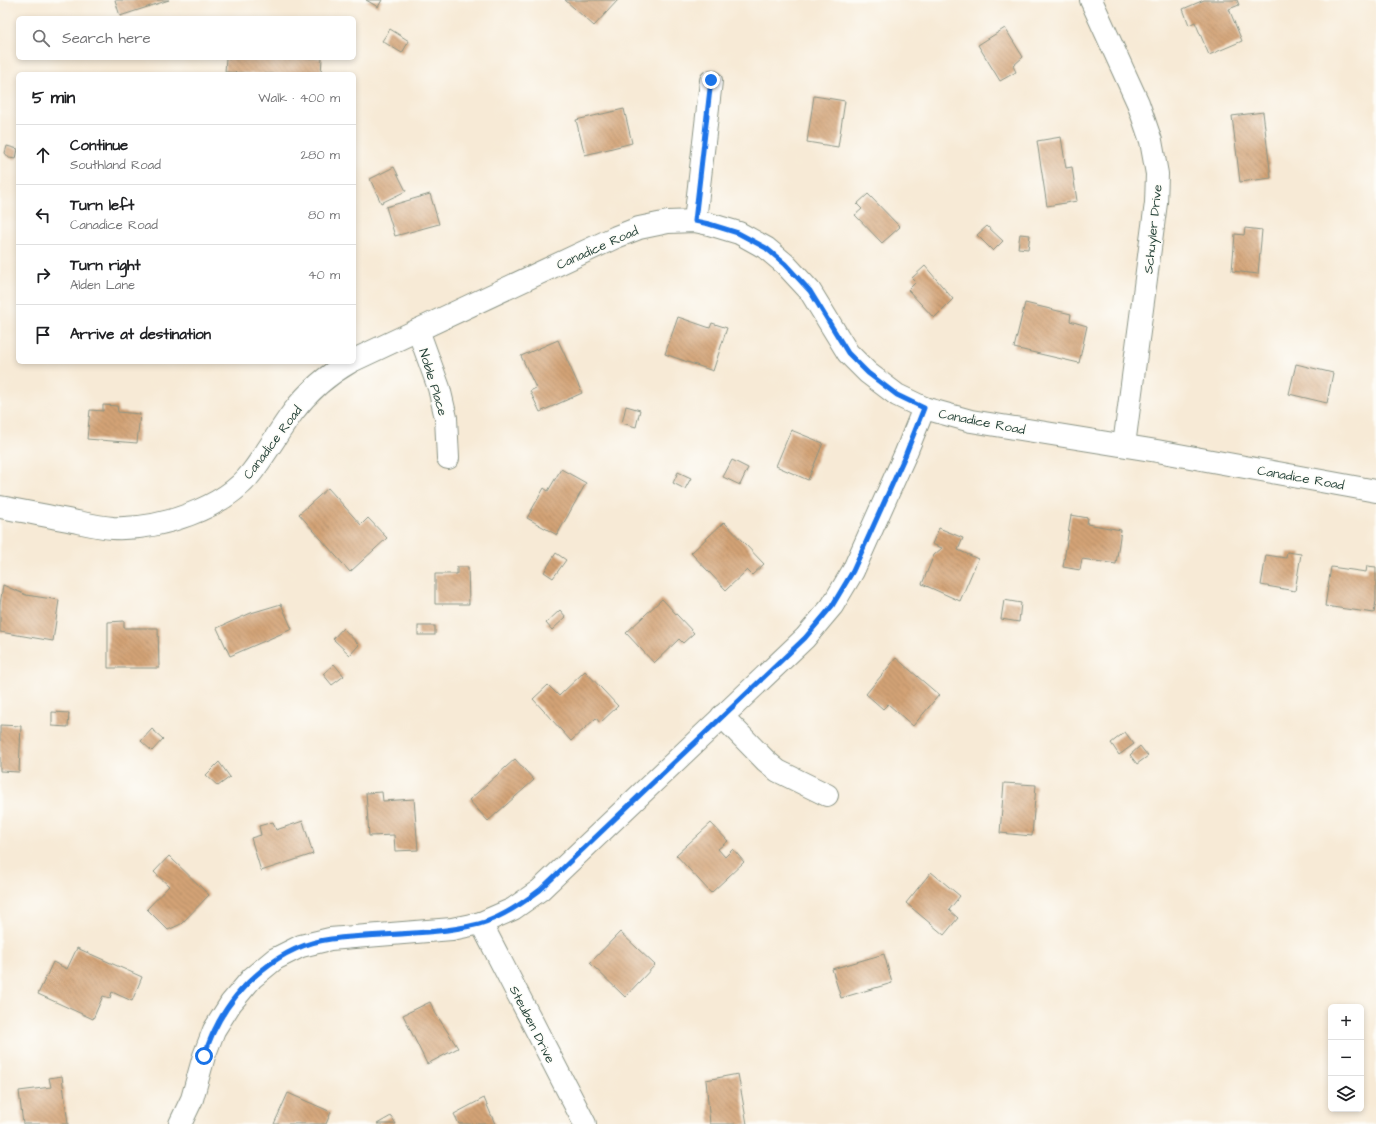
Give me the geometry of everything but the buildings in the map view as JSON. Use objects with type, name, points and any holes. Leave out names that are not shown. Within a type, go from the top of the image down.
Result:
[{"type":"street","name":"Schuyler Drive","points":[[1091,0],[1138,103],[1152,141],[1157,174],[1156,203],[1124,446]]},
{"type":"street","points":[[695,221],[711,80]]},
{"type":"street","name":"Canadice Road","points":[[356,359],[616,237],[639,228],[668,222],[695,221],[738,233],[766,248],[785,264],[810,291],[848,353],[868,373],[897,395],[924,408],[971,421],[1124,446],[1376,491]]},
{"type":"street","name":"Noble Place","points":[[418,330],[439,388],[446,418],[448,458]]},
{"type":"street","name":"Canadice Road","points":[[0,507],[91,525],[114,528],[144,527],[185,516],[216,503],[251,473],[299,406],[318,385],[347,364]]},
{"type":"street","points":[[180,1124],[192,1099],[204,1056],[214,1030],[231,1003],[252,978],[275,959],[301,946],[330,939],[452,929],[481,924],[513,909],[540,890],[805,638],[832,606],[853,571],[905,456],[924,408]]},
{"type":"street","points":[[722,716],[766,761],[778,771],[827,795]]},
{"type":"street","name":"Steuben Drive","points":[[481,924],[585,1124]]},
{"type":"route","points":[[204,1056],[214,1030],[231,1003],[252,978],[275,959],[301,946],[330,939],[452,929],[481,924],[513,909],[540,890],[805,638],[832,606],[853,571],[905,456],[924,408],[897,395],[868,373],[848,353],[810,291],[785,264],[766,248],[738,233],[695,221],[711,80]]}]
